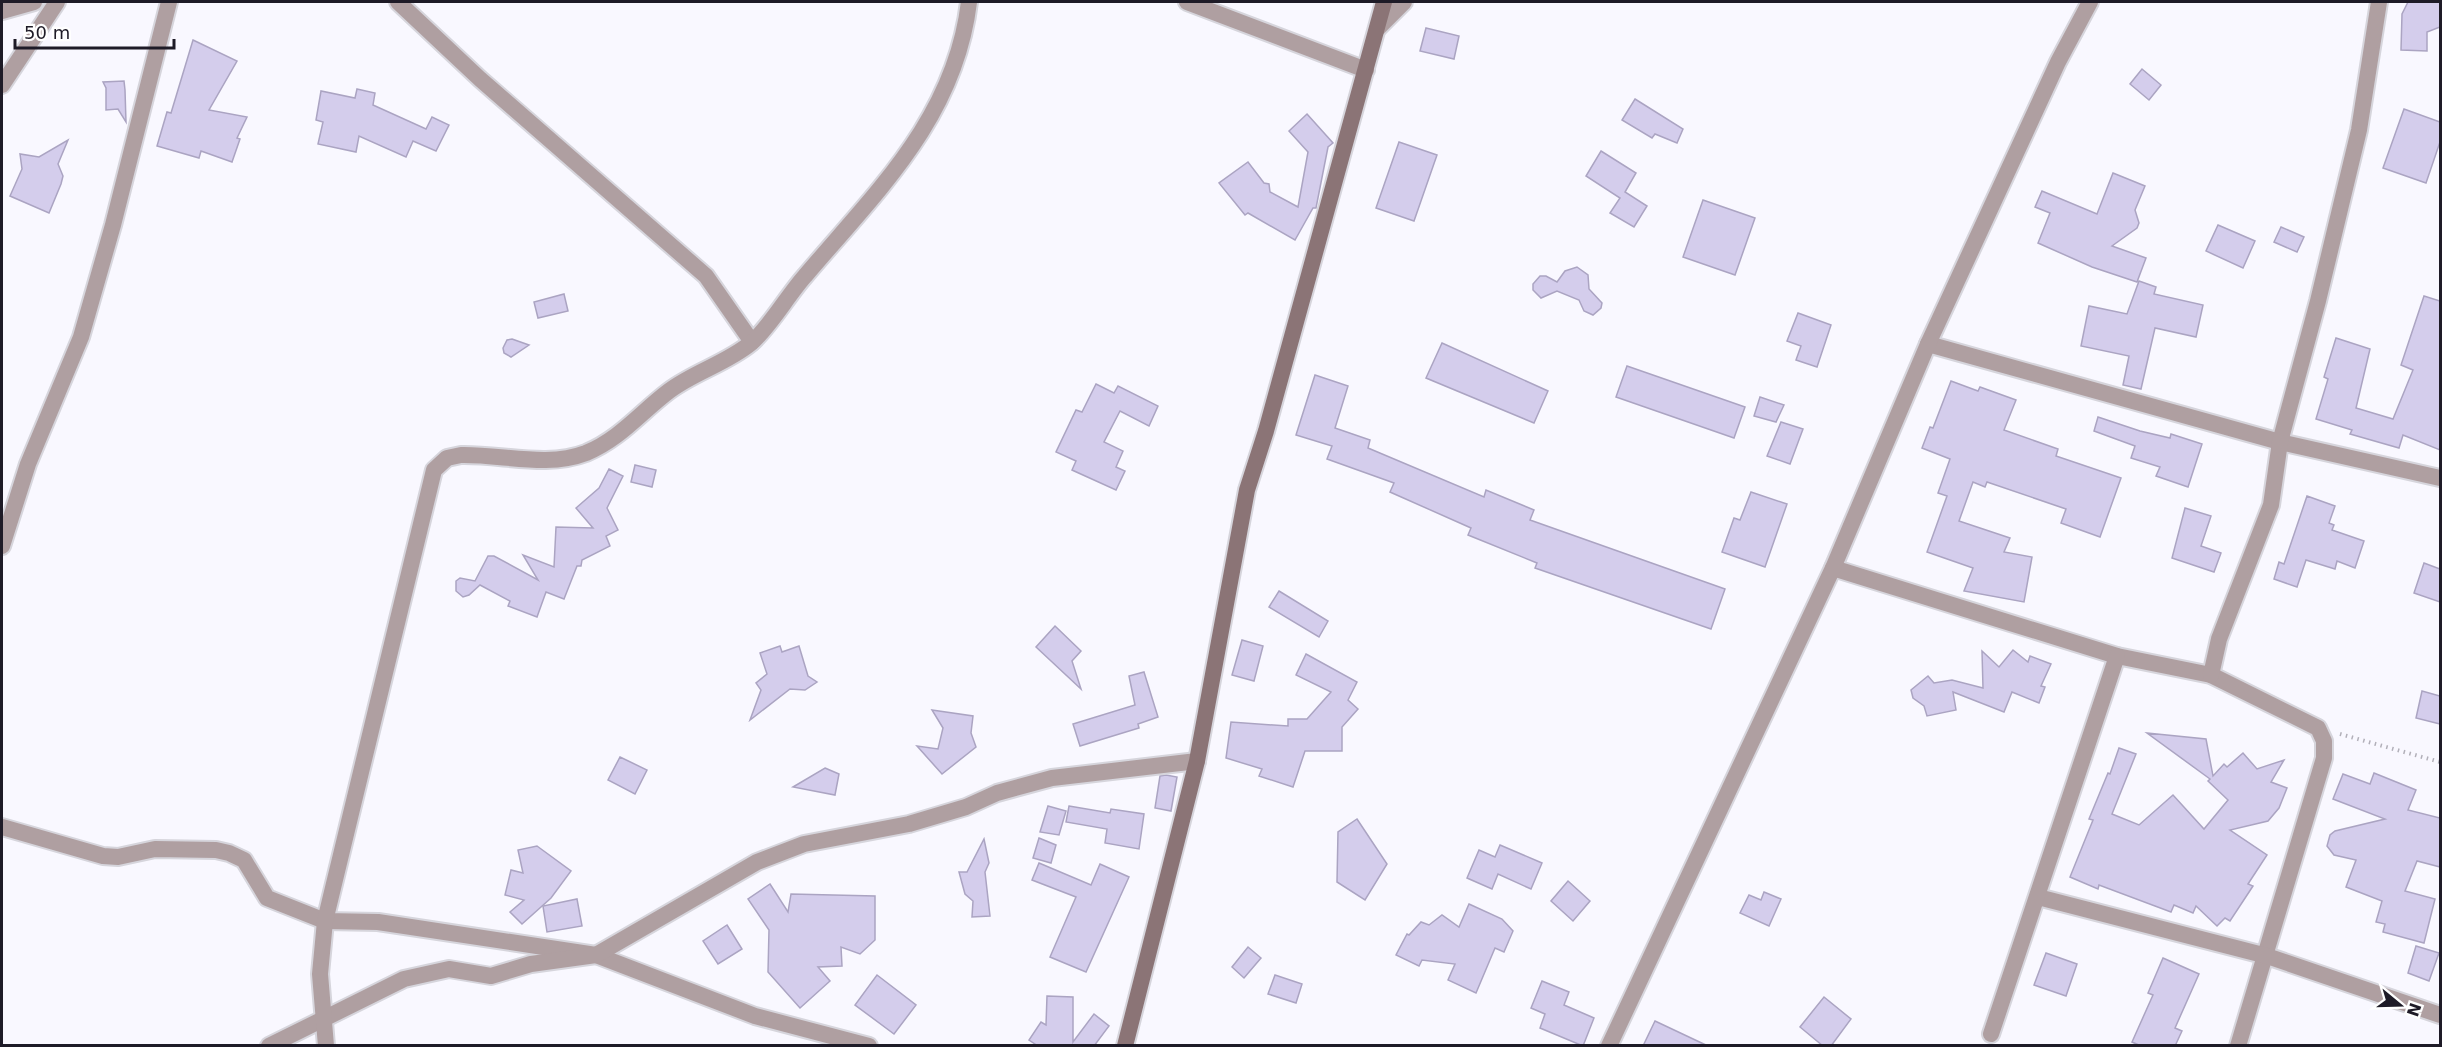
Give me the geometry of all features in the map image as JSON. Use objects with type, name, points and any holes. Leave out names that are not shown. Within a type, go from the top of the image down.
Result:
[{"type":"main road","points":[[1125,1046],[1197,761],[1247,490],[1266,431],[1384,2]]},
{"type":"street","points":[[2,11],[34,2]]},
{"type":"street","points":[[2,85],[57,2]]},
{"type":"street","points":[[2,546],[28,464],[81,337],[113,225],[169,2]]},
{"type":"street","points":[[398,2],[480,79],[706,276],[752,342]]},
{"type":"street","points":[[327,1046],[320,974],[325,921],[434,470],[447,458],[461,455],[559,459],[586,453],[615,438],[672,388],[752,342],[791,292],[903,161],[932,117],[957,61],[969,2]]},
{"type":"street","points":[[1187,2],[1366,70]]},
{"type":"street","points":[[1377,29],[1404,2]]},
{"type":"street","points":[[1609,1046],[1833,568],[1928,344],[2058,62],[2090,2]]},
{"type":"street","points":[[2211,675],[2219,639],[2271,505],[2280,442],[2318,301],[2358,130],[2379,2]]},
{"type":"street","points":[[1928,344],[2280,442],[2440,478]]},
{"type":"street","points":[[1833,568],[2117,656],[2211,675],[2318,728],[2324,741],[2324,758],[2267,956],[2238,1046]]},
{"type":"street","points":[[1991,1034],[2117,656]]},
{"type":"street","points":[[269,1046],[404,980],[425,974],[449,969],[491,976],[531,964],[596,955],[757,862],[804,844],[909,824],[966,807],[997,793],[1052,778],[1197,761]]},
{"type":"street","points":[[2,827],[103,856],[118,857],[155,849],[216,850],[229,853],[244,860],[267,898],[325,921],[378,922],[596,955],[755,1016],[869,1046]]},
{"type":"street","points":[[2038,897],[2267,956],[2440,1015]]},
{"type":"path","points":[[2318,728],[2440,762]]},
{"type":"building","points":[[2408,2],[2440,2],[2440,27],[2427,32],[2427,51],[2401,50],[2402,14]]},
{"type":"building","points":[[1426,28],[1459,36],[1454,59],[1420,51]]},
{"type":"building","points":[[193,40],[237,61],[209,110],[247,117],[237,138],[240,139],[232,162],[201,151],[199,158],[157,146],[167,112],[171,113]]},
{"type":"building","points":[[2142,69],[2161,85],[2149,100],[2130,84]]},
{"type":"building","points":[[124,81],[126,122],[118,109],[106,110],[106,88],[103,82]]},
{"type":"building","points":[[357,89],[375,93],[373,105],[426,129],[432,117],[449,125],[436,151],[413,141],[406,157],[359,136],[356,152],[318,144],[323,122],[316,120],[321,91],[355,98]]},
{"type":"building","points":[[1635,99],[1683,129],[1677,143],[1655,134],[1652,138],[1622,120]]},
{"type":"building","points":[[2404,109],[2440,122],[2440,142],[2426,183],[2383,168]]},
{"type":"building","points":[[1307,114],[1333,143],[1328,147],[1316,208],[1313,208],[1295,240],[1248,213],[1245,215],[1219,183],[1248,162],[1264,183],[1269,184],[1270,192],[1298,207],[1308,152],[1289,131]]},
{"type":"building","points":[[68,140],[58,164],[63,176],[61,184],[49,213],[10,196],[22,169],[20,154],[39,157]]},
{"type":"building","points":[[1399,142],[1437,155],[1414,221],[1376,208]]},
{"type":"building","points":[[1601,151],[1636,173],[1625,192],[1647,206],[1634,227],[1610,213],[1620,198],[1586,176]]},
{"type":"building","points":[[2113,173],[2145,186],[2135,210],[2139,223],[2137,228],[2112,246],[2146,258],[2137,282],[2092,267],[2038,243],[2050,213],[2035,207],[2042,191],[2097,214]]},
{"type":"building","points":[[1703,200],[1755,218],[1735,275],[1683,257]]},
{"type":"building","points":[[2218,225],[2255,241],[2243,268],[2206,251]]},
{"type":"building","points":[[2281,227],[2304,237],[2297,252],[2274,242]]},
{"type":"building","points":[[1577,267],[1588,275],[1589,289],[1602,303],[1601,308],[1593,315],[1584,311],[1579,300],[1557,291],[1541,298],[1533,290],[1533,284],[1540,276],[1546,276],[1557,282],[1565,271]]},
{"type":"building","points":[[2139,281],[2156,287],[2154,294],[2203,305],[2196,337],[2155,328],[2141,389],[2123,385],[2129,356],[2081,346],[2089,306],[2127,314]]},
{"type":"building","points":[[564,294],[568,311],[538,318],[534,302]]},
{"type":"building","points":[[2424,296],[2440,301],[2440,450],[2403,435],[2399,448],[2350,434],[2352,430],[2316,419],[2328,379],[2324,377],[2336,338],[2370,349],[2356,408],[2393,419],[2413,370],[2401,365]]},
{"type":"building","points":[[1798,313],[1831,325],[1817,367],[1796,360],[1801,346],[1787,341]]},
{"type":"building","points":[[512,339],[529,345],[511,357],[504,353],[503,348],[507,340]]},
{"type":"building","points":[[1442,343],[1548,391],[1534,423],[1426,378]]},
{"type":"building","points":[[1627,366],[1745,407],[1734,438],[1616,397]]},
{"type":"building","points":[[1315,375],[1348,386],[1335,428],[1370,440],[1368,448],[1484,497],[1486,490],[1534,510],[1530,520],[1725,589],[1711,629],[1535,568],[1537,563],[1468,535],[1471,528],[1390,492],[1394,483],[1327,459],[1332,446],[1296,435]]},
{"type":"building","points":[[1951,381],[1978,391],[1980,387],[2016,400],[2004,430],[2058,449],[2056,456],[2121,478],[2100,537],[2061,523],[2066,509],[1987,482],[1985,487],[1973,482],[1959,521],[2010,538],[2004,552],[2032,557],[2024,602],[1964,591],[1973,568],[1927,552],[1947,496],[1938,493],[1950,459],[1922,448],[1930,427],[1933,428]]},
{"type":"building","points":[[1096,384],[1114,393],[1118,386],[1158,406],[1149,426],[1120,411],[1104,442],[1123,451],[1116,467],[1125,471],[1116,490],[1072,470],[1076,461],[1056,452],[1076,410],[1082,412]]},
{"type":"building","points":[[1760,397],[1784,405],[1776,422],[1754,416]]},
{"type":"building","points":[[2098,417],[2140,431],[2170,438],[2171,434],[2202,444],[2188,487],[2156,476],[2160,467],[2131,458],[2135,446],[2094,431]]},
{"type":"building","points":[[1781,422],[1803,429],[1790,464],[1767,456]]},
{"type":"building","points":[[635,465],[656,470],[652,487],[631,482]]},
{"type":"building","points":[[609,469],[623,476],[607,508],[618,530],[606,536],[610,546],[582,560],[581,566],[577,566],[564,599],[546,592],[537,617],[508,606],[510,601],[480,585],[469,595],[463,597],[456,591],[456,581],[460,578],[475,581],[488,556],[494,556],[538,580],[523,555],[554,567],[556,527],[593,528],[576,508],[599,488]]},
{"type":"building","points":[[1751,492],[1787,504],[1765,567],[1722,552],[1734,518],[1740,520]]},
{"type":"building","points":[[2307,496],[2335,506],[2329,523],[2334,525],[2332,530],[2364,541],[2355,568],[2337,561],[2335,569],[2306,560],[2297,587],[2274,579],[2279,562],[2284,564]]},
{"type":"building","points":[[2185,508],[2211,516],[2201,546],[2221,553],[2214,572],[2172,558]]},
{"type":"building","points":[[2424,563],[2440,569],[2440,602],[2414,593]]},
{"type":"building","points":[[1279,591],[1328,621],[1319,637],[1269,607]]},
{"type":"building","points":[[1055,626],[1081,651],[1072,661],[1081,689],[1036,647]]},
{"type":"building","points":[[1242,640],[1263,646],[1254,681],[1232,675]]},
{"type":"building","points":[[780,646],[782,652],[799,646],[808,676],[817,682],[805,690],[790,689],[750,720],[761,690],[756,683],[767,674],[760,653]]},
{"type":"building","points":[[2013,650],[2028,662],[2030,656],[2051,664],[2041,686],[2045,687],[2039,703],[2012,692],[2004,712],[1953,692],[1956,710],[1927,716],[1924,706],[1913,698],[1911,690],[1928,676],[1934,683],[1952,680],[1983,688],[1982,651],[1999,667]]},
{"type":"building","points":[[1306,654],[1357,682],[1348,700],[1358,709],[1342,727],[1342,751],[1305,751],[1293,787],[1259,776],[1262,769],[1226,758],[1231,722],[1288,726],[1288,719],[1307,719],[1331,692],[1296,675]]},
{"type":"building","points":[[1144,672],[1158,717],[1138,724],[1139,728],[1080,746],[1073,724],[1135,705],[1129,676]]},
{"type":"building","points":[[2422,691],[2440,696],[2440,724],[2416,718]]},
{"type":"building","points":[[932,710],[973,716],[971,733],[976,747],[942,774],[917,746],[938,749],[943,728]]},
{"type":"building","points":[[2147,733],[2206,739],[2213,776],[2224,764],[2227,767],[2243,753],[2257,769],[2284,760],[2271,782],[2287,788],[2279,808],[2268,821],[2230,830],[2267,855],[2248,884],[2253,886],[2230,921],[2225,918],[2217,926],[2196,906],[2193,913],[2174,905],[2171,912],[2099,885],[2098,889],[2070,877],[2093,820],[2089,819],[2108,773],[2110,774],[2119,748],[2136,754],[2112,814],[2139,825],[2173,795],[2204,829],[2228,800],[2208,781],[2210,779]]},
{"type":"building","points":[[620,757],[647,770],[635,794],[608,780]]},
{"type":"building","points":[[825,768],[839,774],[835,795],[793,787]]},
{"type":"building","points":[[2374,773],[2416,790],[2408,810],[2440,818],[2440,867],[2417,861],[2405,891],[2435,899],[2424,943],[2383,932],[2385,924],[2376,922],[2382,901],[2346,887],[2356,860],[2334,855],[2327,846],[2330,835],[2335,831],[2385,819],[2333,799],[2343,774],[2370,784]]},
{"type":"building","points":[[1160,776],[1177,777],[1171,811],[1155,808]]},
{"type":"building","points":[[1048,806],[1066,811],[1059,835],[1040,832]]},
{"type":"building","points":[[1069,806],[1110,813],[1111,809],[1144,814],[1139,849],[1105,843],[1107,829],[1066,822]]},
{"type":"building","points":[[1357,819],[1387,864],[1365,900],[1337,882],[1338,832]]},
{"type":"building","points":[[1039,838],[1056,845],[1051,863],[1033,858]]},
{"type":"building","points":[[984,839],[989,863],[985,872],[990,916],[972,917],[973,901],[965,894],[959,872],[967,872]]},
{"type":"building","points":[[1500,845],[1542,863],[1531,889],[1498,874],[1492,889],[1467,878],[1479,850],[1495,857]]},
{"type":"building","points":[[537,846],[571,871],[551,898],[522,924],[510,912],[524,900],[505,895],[511,870],[523,873],[518,850]]},
{"type":"building","points":[[1039,863],[1091,885],[1100,864],[1129,877],[1086,972],[1050,957],[1076,897],[1032,880]]},
{"type":"building","points":[[1568,881],[1590,901],[1573,921],[1551,901]]},
{"type":"building","points":[[770,884],[788,912],[791,894],[875,896],[875,940],[860,954],[841,947],[842,966],[818,967],[830,981],[800,1008],[768,972],[769,930],[748,899]]},
{"type":"building","points":[[1764,892],[1781,899],[1769,926],[1740,913],[1749,895],[1761,900]]},
{"type":"building","points":[[577,899],[582,926],[547,932],[543,906]]},
{"type":"building","points":[[1469,904],[1502,919],[1513,931],[1504,952],[1495,948],[1476,993],[1448,980],[1455,964],[1422,960],[1419,966],[1396,955],[1407,934],[1409,935],[1421,922],[1429,925],[1442,915],[1459,927]]},
{"type":"building","points":[[727,925],[742,949],[718,964],[703,941]]},
{"type":"building","points":[[2416,946],[2439,953],[2429,981],[2408,973]]},
{"type":"building","points":[[1248,947],[1261,958],[1244,978],[1232,967]]},
{"type":"building","points":[[2046,953],[2077,964],[2066,996],[2034,985]]},
{"type":"building","points":[[2163,958],[2199,974],[2175,1028],[2182,1031],[2175,1046],[2141,1046],[2132,1042],[2153,995],[2148,993]]},
{"type":"building","points":[[877,975],[916,1005],[894,1034],[855,1005]]},
{"type":"building","points":[[1275,975],[1302,984],[1296,1003],[1268,994]]},
{"type":"building","points":[[1542,981],[1569,992],[1564,1005],[1594,1018],[1583,1046],[1540,1028],[1545,1014],[1531,1008]]},
{"type":"building","points":[[1047,996],[1073,997],[1073,1042],[1094,1014],[1109,1026],[1094,1046],[1038,1046],[1029,1040],[1041,1022],[1046,1025]]},
{"type":"building","points":[[1824,997],[1851,1019],[1831,1046],[1823,1046],[1800,1027]]},
{"type":"building","points":[[1655,1021],[1708,1046],[1643,1046]]}]
